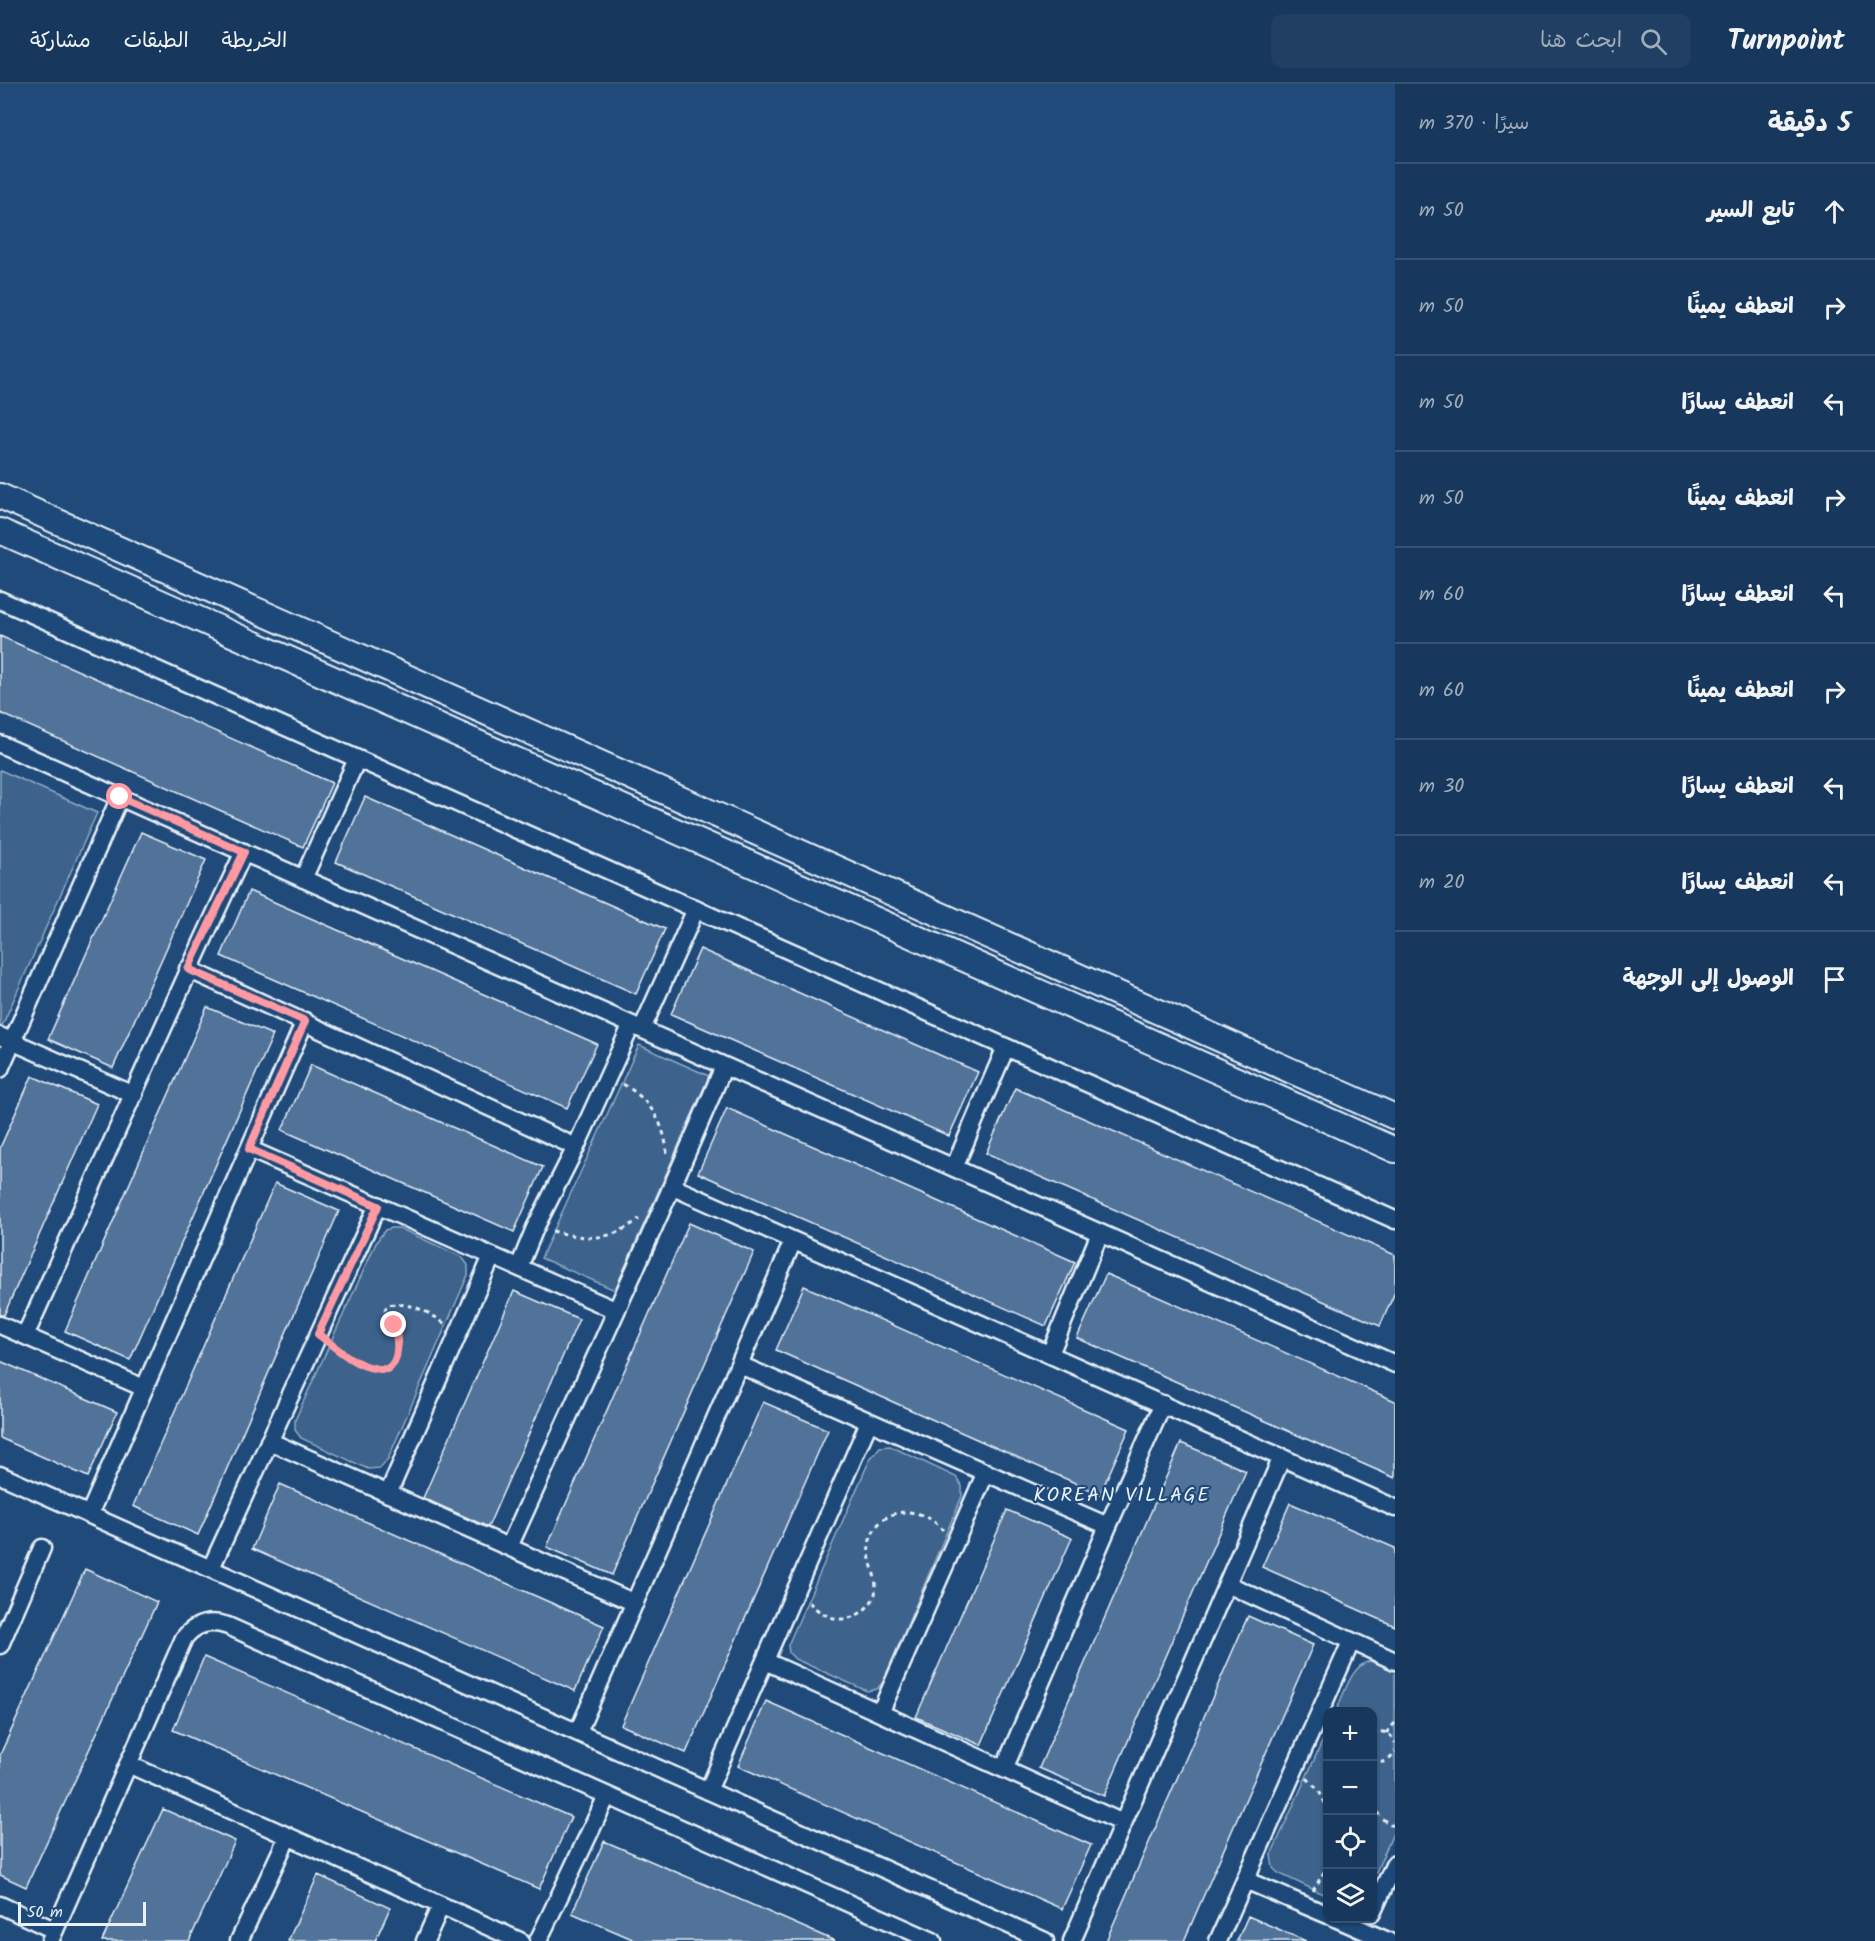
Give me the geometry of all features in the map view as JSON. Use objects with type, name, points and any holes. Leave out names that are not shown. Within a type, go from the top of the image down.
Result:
[{"type":"street","points":[[0,496],[1395,1117]]},
{"type":"street","points":[[0,531],[1395,1150]]},
{"type":"street","points":[[0,600],[1395,1220]]},
{"type":"street","points":[[0,744],[1100,1233],[1393,1358]]},
{"type":"street","points":[[303,879],[357,759]]},
{"type":"street","points":[[0,1069],[6,1039],[120,797]]},
{"type":"street","points":[[26,1336],[188,969],[244,852]]},
{"type":"street","points":[[519,1268],[535,1228],[609,1077],[637,1027],[696,909]]},
{"type":"street","points":[[188,969],[576,1147]]},
{"type":"street","points":[[89,1515],[305,1021]]},
{"type":"street","points":[[1174,1051],[1187,1024]]},
{"type":"street","points":[[6,1039],[134,1095]]},
{"type":"street","points":[[954,1168],[1006,1047]]},
{"type":"street","points":[[509,1547],[615,1310],[670,1194],[724,1066]]},
{"type":"street","points":[[249,1149],[615,1310]]},
{"type":"street","points":[[670,1194],[793,1241],[1395,1508]]},
{"type":"street","points":[[211,1568],[378,1206]]},
{"type":"street","points":[[1050,1354],[1100,1233]]},
{"type":"street","points":[[578,1732],[793,1241]]},
{"type":"street","points":[[388,1494],[492,1256]]},
{"type":"street","points":[[0,1325],[144,1388]]},
{"type":"street","points":[[740,1365],[1108,1526]]},
{"type":"street","points":[[1004,1769],[1163,1404]]},
{"type":"street","points":[[708,1791],[869,1422]]},
{"type":"street","points":[[269,1441],[635,1603]]},
{"type":"street","points":[[1072,1941],[1282,1457]]},
{"type":"street","points":[[880,1713],[986,1472]]},
{"type":"street","points":[[0,1475],[1045,1941]]},
{"type":"street","points":[[0,1645],[42,1548]]},
{"type":"street","points":[[1227,1584],[1395,1661]]},
{"type":"street","points":[[0,1905],[52,1936],[184,1638],[195,1627],[212,1622],[238,1631],[933,1941]]},
{"type":"street","points":[[1218,1941],[1351,1642]]},
{"type":"street","points":[[765,1661],[1123,1823]]},
{"type":"street","points":[[128,1764],[520,1941]]},
{"type":"street","points":[[538,1941],[607,1797]]},
{"type":"street","points":[[240,1941],[288,1836]]},
{"type":"street","points":[[1377,1902],[1395,1863]]},
{"type":"street","points":[[1245,1880],[1323,1913]]},
{"type":"street","points":[[425,1941],[441,1905]]},
{"type":"street","points":[[1367,1925],[1388,1941]]},
{"type":"path","points":[[609,1077],[639,1094],[652,1108],[664,1132],[668,1156]]},
{"type":"path","points":[[535,1228],[587,1238],[606,1237],[628,1226],[670,1194]]},
{"type":"path","points":[[318,1334],[361,1365],[380,1369],[391,1367],[396,1356],[397,1335],[385,1310],[388,1304],[412,1306],[426,1311],[458,1335]]},
{"type":"path","points":[[800,1582],[803,1594],[819,1612],[843,1619],[860,1614],[872,1601],[876,1590],[877,1582],[868,1550],[870,1538],[875,1528],[894,1514],[915,1512],[935,1521],[948,1539],[951,1550]]},
{"type":"path","points":[[1386,1732],[1395,1723]]},
{"type":"path","points":[[1377,1732],[1386,1732],[1395,1743]]},
{"type":"path","points":[[1377,1761],[1386,1761],[1395,1751]]},
{"type":"path","points":[[1294,1770],[1310,1781],[1323,1799]]},
{"type":"path","points":[[1377,1812],[1381,1818],[1395,1827]]},
{"type":"path","points":[[1305,1905],[1326,1869]]},
{"type":"shaded area","points":[[0,770],[97,813],[2,1026],[0,1025]]},
{"type":"shaded area","points":[[639,1045],[709,1076],[615,1290],[541,1258]]},
{"type":"shaded area","points":[[399,1228],[462,1257],[468,1265],[468,1275],[388,1459],[380,1468],[368,1469],[301,1438],[295,1430],[295,1420],[377,1241],[385,1230]]},
{"type":"shaded area","points":[[890,1446],[956,1477],[962,1486],[962,1496],[883,1682],[877,1689],[867,1691],[795,1659],[789,1653],[788,1645],[870,1459],[880,1447]]},
{"type":"shaded area","points":[[1370,1661],[1395,1671],[1395,1829],[1377,1870],[1377,1707],[1338,1707],[1353,1674],[1363,1664]]},
{"type":"shaded area","points":[[1323,1740],[1323,1894],[1278,1873],[1273,1868],[1271,1855]]},
{"type":"building","points":[[0,636],[332,783],[303,847],[0,713]]},
{"type":"building","points":[[365,797],[665,929],[636,994],[336,862]]},
{"type":"building","points":[[141,832],[206,860],[113,1068],[48,1039]]},
{"type":"building","points":[[249,891],[597,1044],[567,1108],[221,956]]},
{"type":"building","points":[[700,949],[978,1072],[949,1136],[671,1014]]},
{"type":"building","points":[[207,1007],[273,1035],[130,1360],[65,1331]]},
{"type":"building","points":[[311,1065],[543,1167],[514,1232],[282,1130]]},
{"type":"building","points":[[32,1076],[97,1104],[4,1315],[0,1315],[0,1148]]},
{"type":"building","points":[[1015,1088],[1395,1255],[1395,1292],[1380,1326],[986,1153]]},
{"type":"building","points":[[727,1108],[1075,1262],[1046,1326],[698,1173]]},
{"type":"building","points":[[275,1183],[339,1211],[198,1535],[133,1506]]},
{"type":"building","points":[[689,1223],[754,1252],[612,1575],[547,1547]]},
{"type":"building","points":[[1106,1274],[1395,1401],[1395,1478],[1077,1338]]},
{"type":"building","points":[[804,1286],[1129,1429],[1100,1494],[776,1350]]},
{"type":"building","points":[[514,1291],[579,1319],[488,1527],[423,1498]]},
{"type":"building","points":[[0,1361],[117,1412],[88,1477],[0,1438]]},
{"type":"building","points":[[763,1402],[828,1430],[686,1753],[621,1725]]},
{"type":"building","points":[[1181,1443],[1246,1471],[1104,1796],[1039,1768]]},
{"type":"building","points":[[280,1484],[604,1626],[575,1691],[252,1549]]},
{"type":"building","points":[[1290,1503],[1395,1548],[1395,1626],[1262,1567]]},
{"type":"building","points":[[1007,1510],[1072,1538],[981,1745],[916,1717]]},
{"type":"building","points":[[85,1569],[157,1602],[26,1887],[0,1875],[0,1755]]},
{"type":"building","points":[[1248,1616],[1313,1645],[1184,1941],[1106,1941]]},
{"type":"building","points":[[204,1657],[571,1817],[539,1889],[173,1730]]},
{"type":"building","points":[[766,1701],[1091,1845],[1062,1909],[738,1766]]},
{"type":"building","points":[[163,1809],[235,1841],[219,1877],[189,1941],[102,1941]]},
{"type":"building","points":[[604,1841],[835,1941],[637,1941],[572,1913]]},
{"type":"building","points":[[318,1875],[390,1908],[375,1941],[288,1941]]},
{"type":"building","points":[[1248,1916],[1271,1926],[1306,1941],[1237,1941]]},
{"type":"district","name":"KOREAN VILLAGE","points":[[1122,1494]]},
{"type":"route","points":[[120,797],[244,852],[188,969],[305,1021],[249,1149],[378,1206],[318,1334],[361,1365],[387,1369],[394,1363],[396,1356],[397,1335],[394,1325]]}]
